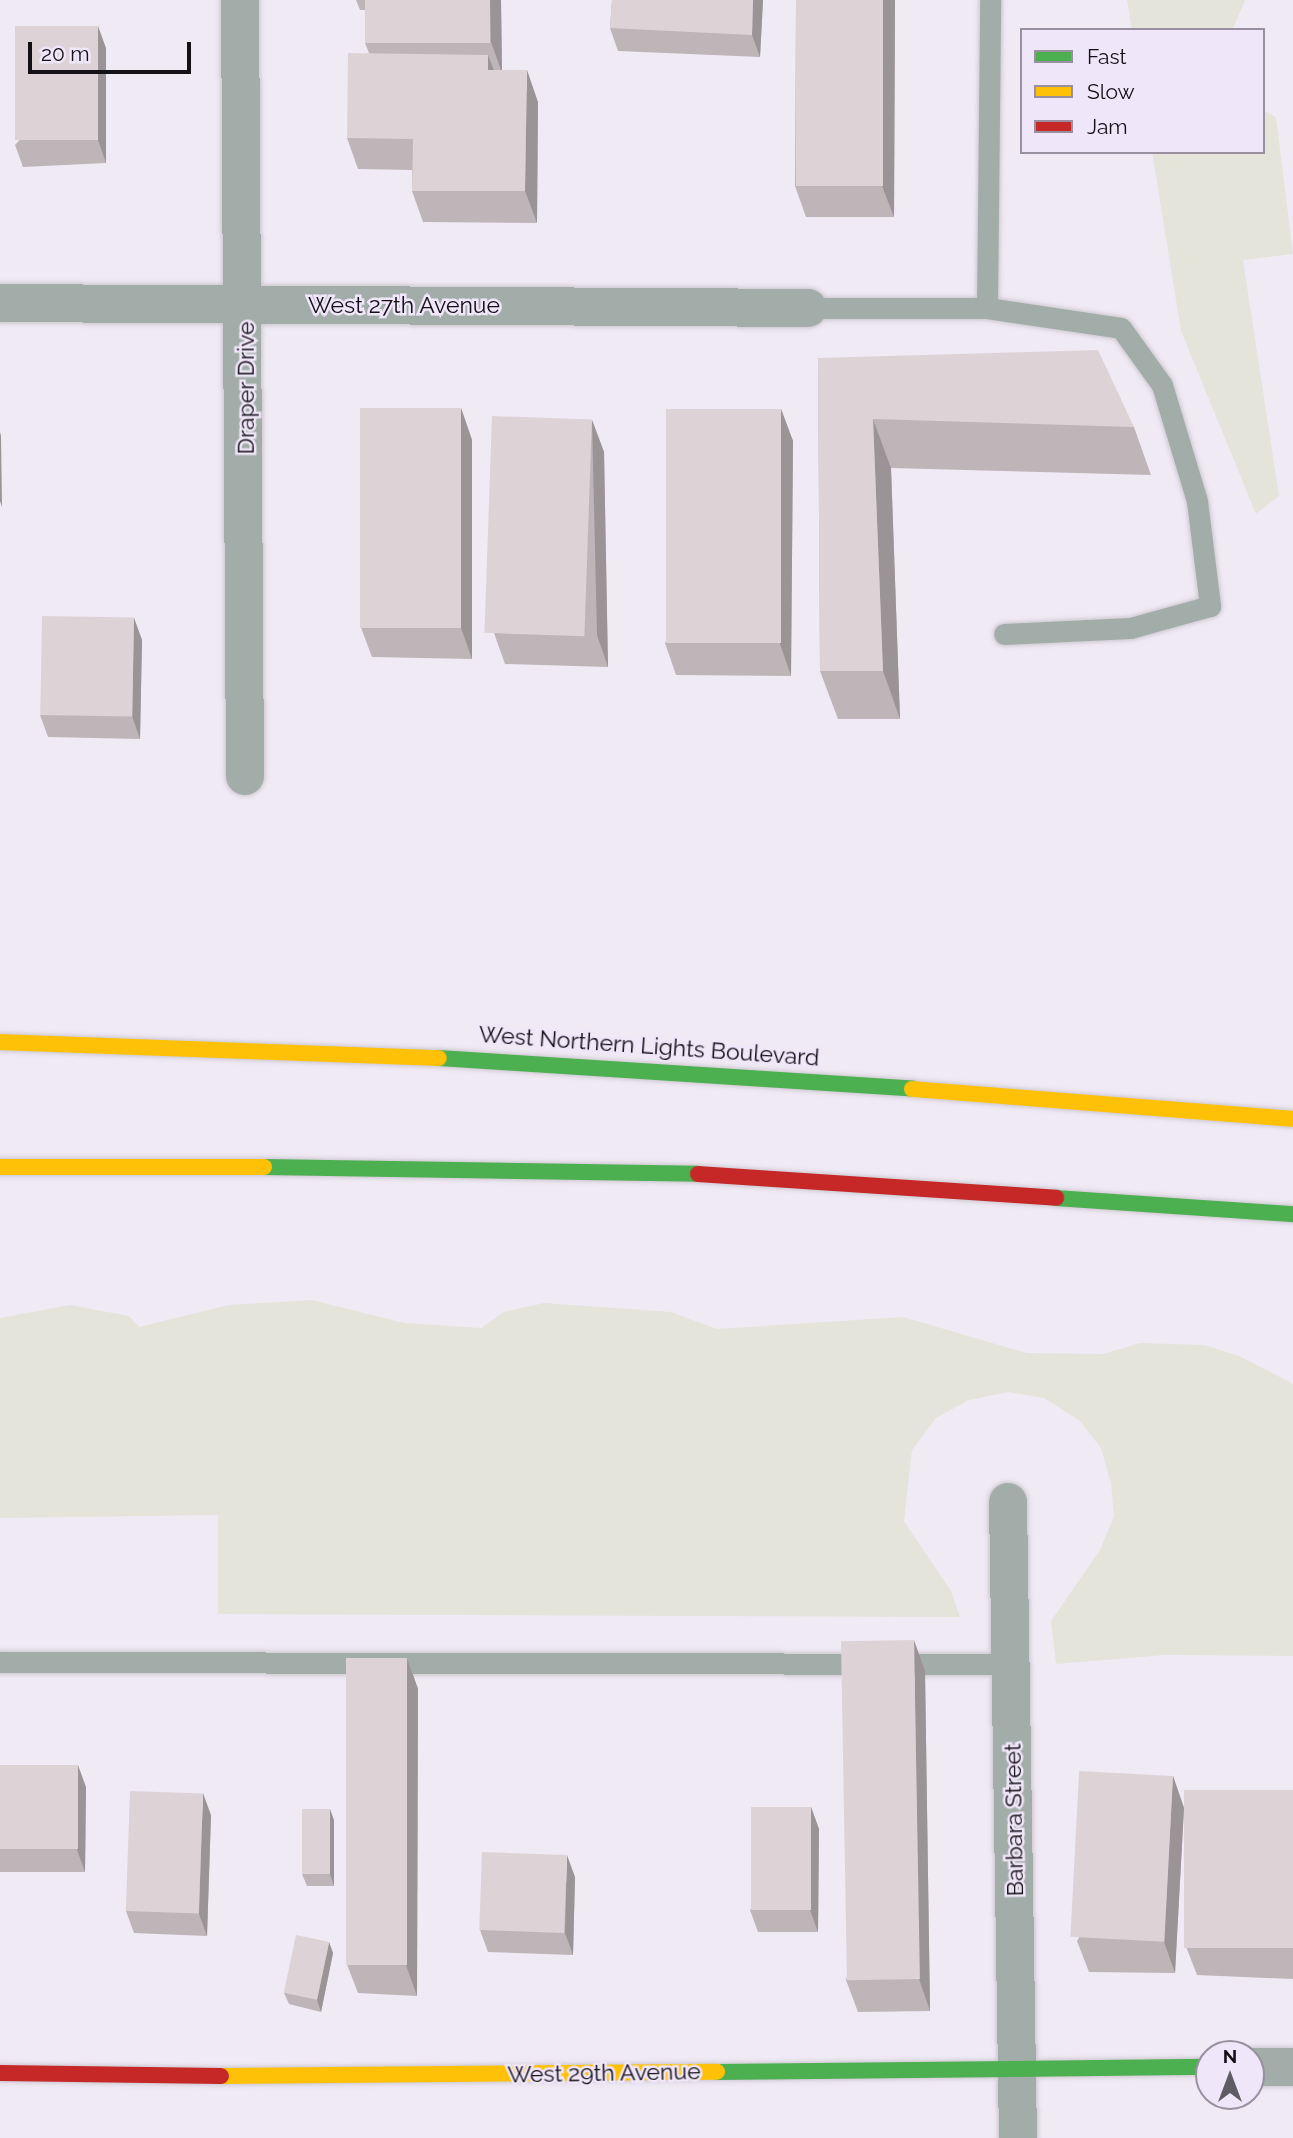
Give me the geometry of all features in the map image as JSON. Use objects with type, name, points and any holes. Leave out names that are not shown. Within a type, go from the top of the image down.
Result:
[{"type":"main road","name":"West Northern Lights Boulevard","points":[[0,1042],[589,1063],[1293,1119]]},
{"type":"main road","points":[[0,1167],[471,1167],[719,1175],[1293,1214]]},
{"type":"main road","name":"West 29th Avenue","points":[[0,2073],[307,2077],[1195,2067]]},
{"type":"street","name":"Draper Drive","points":[[240,0],[246,304],[245,776]]},
{"type":"street","name":"West 27th Avenue","points":[[0,303],[808,308]]},
{"type":"street","name":"Barbara Street","points":[[1008,1502],[1019,2067],[1018,2138]]},
{"type":"street","points":[[1265,2067],[1293,2067]]},
{"type":"lane","points":[[986,308],[990,0]]},
{"type":"lane","points":[[808,308],[986,308],[1121,328],[1162,385],[1197,501],[1210,607],[1130,628],[1004,634]]},
{"type":"lane","points":[[0,1661],[1010,1664]]},
{"type":"shaded area","points":[[1127,0],[1245,0],[1233,28],[1132,28]]},
{"type":"shaded area","points":[[1265,111],[1276,117],[1293,254],[1243,260],[1279,496],[1256,514],[1181,331],[1152,154],[1265,154]]},
{"type":"shaded area","points":[[312,1300],[404,1323],[481,1328],[504,1312],[544,1303],[671,1312],[717,1329],[903,1317],[1027,1353],[1103,1354],[1140,1343],[1204,1345],[1239,1356],[1293,1384],[1293,1656],[1165,1655],[1056,1664],[1051,1621],[1100,1550],[1114,1516],[1111,1484],[1101,1448],[1079,1420],[1044,1398],[1008,1392],[969,1400],[936,1418],[912,1450],[904,1521],[951,1591],[960,1617],[218,1614],[218,1515],[0,1518],[0,1318],[70,1305],[129,1316],[139,1327],[229,1305]]},
{"type":"building","points":[[365,0],[490,0],[490,43],[365,43]]},
{"type":"building","points":[[612,0],[753,0],[752,35],[610,28]]},
{"type":"building","points":[[796,0],[883,0],[883,186],[796,186]]},
{"type":"building","points":[[15,26],[98,26],[98,140],[15,140]]},
{"type":"building","points":[[348,53],[488,55],[488,70],[527,70],[525,191],[412,191],[413,139],[347,138]]},
{"type":"building","points":[[1098,350],[1134,427],[873,419],[883,671],[820,671],[818,358]]},
{"type":"building","points":[[360,408],[461,408],[461,628],[360,628]]},
{"type":"building","points":[[666,409],[781,409],[781,643],[666,643]]},
{"type":"building","points":[[492,416],[592,419],[584,636],[484,633]]},
{"type":"building","points":[[42,616],[134,618],[132,717],[40,715]]},
{"type":"building","points":[[914,1640],[920,1979],[847,1980],[841,1641]]},
{"type":"building","points":[[346,1658],[407,1658],[407,1965],[346,1965]]},
{"type":"building","points":[[0,1765],[78,1765],[78,1849],[0,1849]]},
{"type":"building","points":[[1079,1771],[1173,1776],[1164,1942],[1070,1937]]},
{"type":"building","points":[[1184,1790],[1293,1790],[1293,1948],[1184,1948]]},
{"type":"building","points":[[130,1791],[203,1794],[199,1913],[126,1911]]},
{"type":"building","points":[[751,1807],[811,1807],[811,1910],[751,1910]]},
{"type":"building","points":[[302,1809],[330,1809],[330,1874],[302,1874]]},
{"type":"building","points":[[482,1852],[567,1855],[564,1933],[479,1930]]},
{"type":"building","points":[[296,1935],[329,1942],[317,2000],[284,1993]]},
{"type":"traffic: fast","points":[[439,1058],[912,1089]]},
{"type":"traffic: fast","points":[[264,1167],[698,1174]]},
{"type":"traffic: fast","points":[[1056,1198],[1293,1214]]},
{"type":"traffic: fast","points":[[717,2072],[1195,2067]]},
{"type":"traffic: slow","points":[[0,1042],[439,1058]]},
{"type":"traffic: slow","points":[[912,1089],[1293,1119]]},
{"type":"traffic: slow","points":[[0,1167],[264,1167]]},
{"type":"traffic: slow","points":[[221,2076],[717,2072]]},
{"type":"traffic: jam","points":[[698,1174],[1056,1198]]},
{"type":"traffic: jam","points":[[0,2073],[221,2076]]}]
